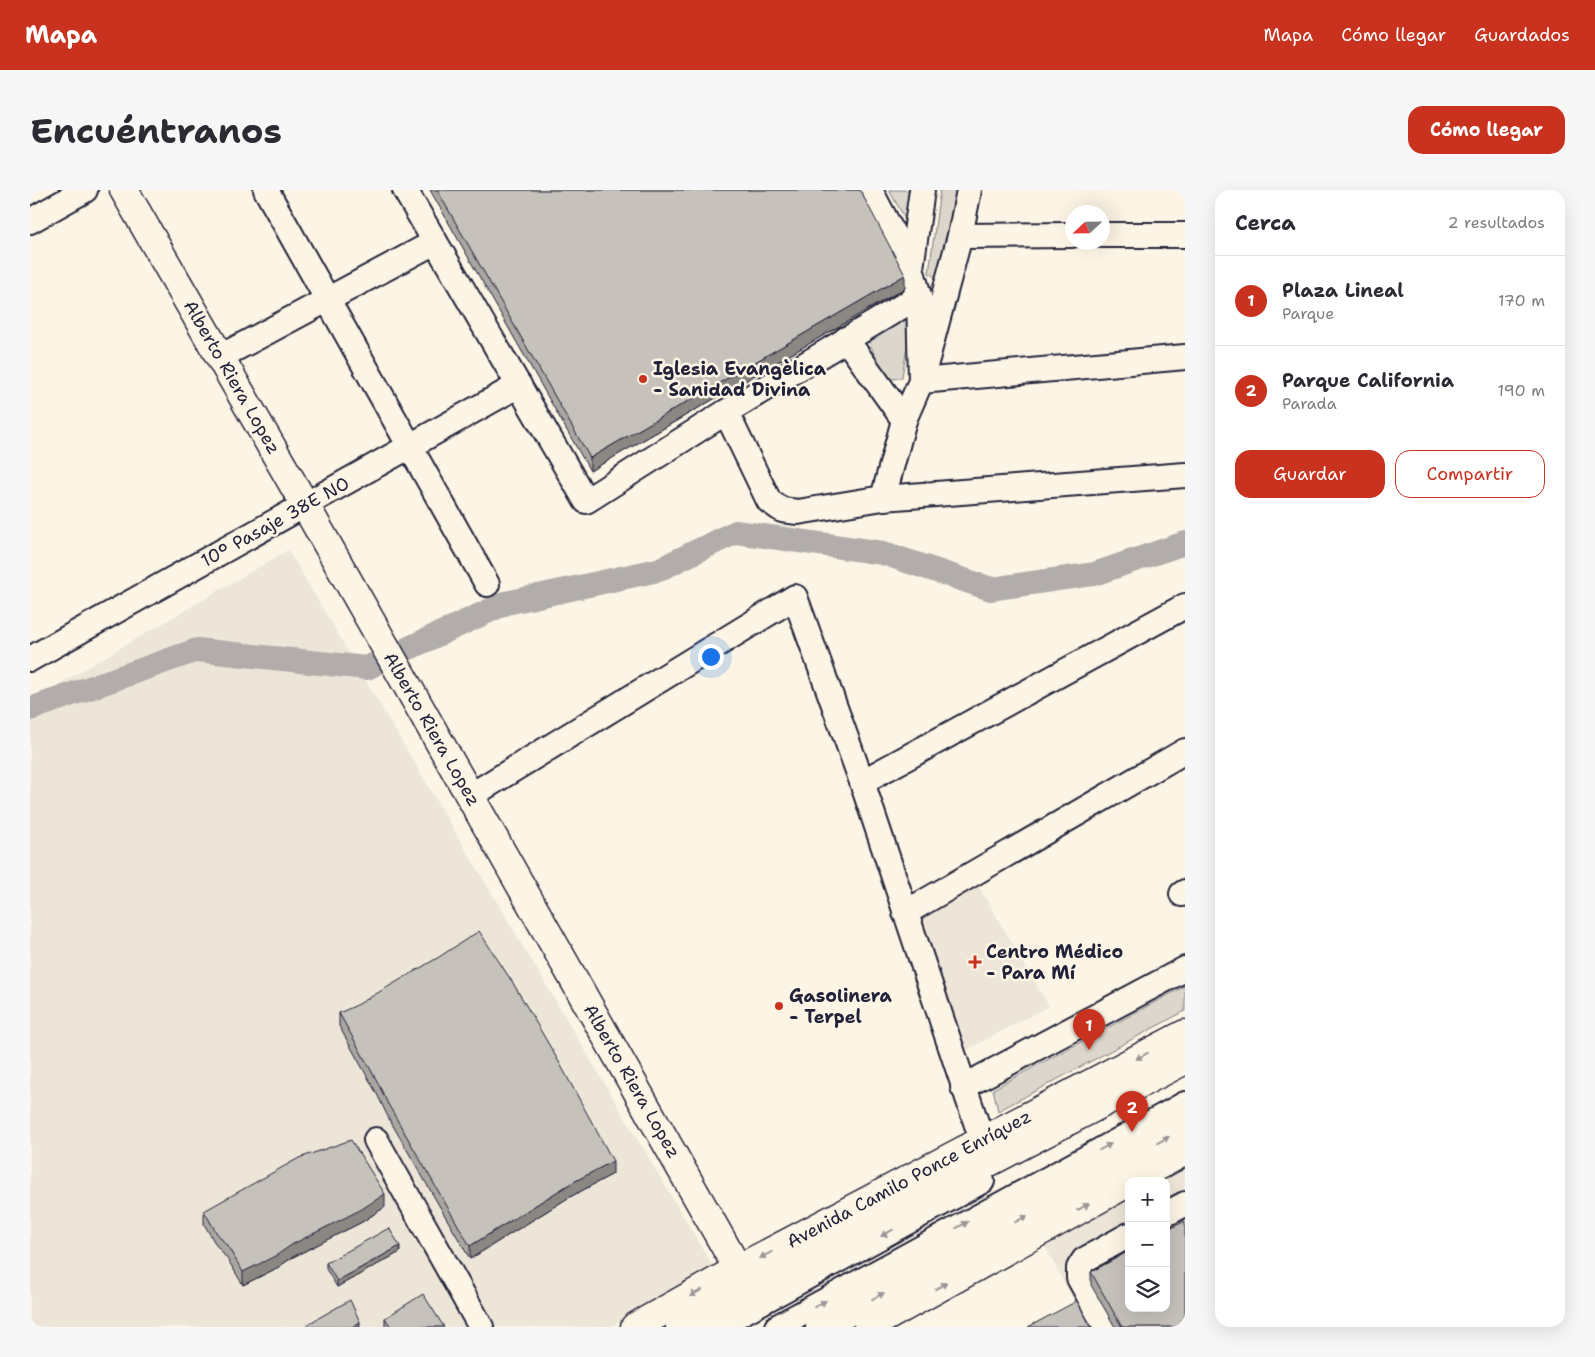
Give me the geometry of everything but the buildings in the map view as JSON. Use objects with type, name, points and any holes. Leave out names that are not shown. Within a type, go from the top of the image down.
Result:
[{"type":"main road","name":"Alberto Riera Lopez","points":[[124,190],[305,505],[748,1287]]},
{"type":"main road","name":"Avenida Camilo Ponce Enríquez","points":[[680,1327],[748,1287],[982,1140],[1185,1034]]},
{"type":"main road","name":"Avenida Camilo Ponce Enríquez","points":[[635,1327],[748,1287],[1185,1060]]},
{"type":"main road","points":[[820,1327],[1024,1218],[1185,1128]]},
{"type":"main road","points":[[961,1176],[982,1140],[1033,1138]]},
{"type":"main road","points":[[1137,1177],[1185,1150]]},
{"type":"main road","points":[[885,1323],[1125,1184]]},
{"type":"street","points":[[30,221],[85,190]]},
{"type":"street","points":[[266,190],[487,584]]},
{"type":"street","points":[[405,190],[586,501],[726,412],[919,296]]},
{"type":"street","points":[[870,190],[911,268],[919,296],[921,381]]},
{"type":"street","points":[[911,268],[922,190]]},
{"type":"street","points":[[883,498],[904,420],[921,381],[960,236],[968,190]]},
{"type":"street","points":[[960,236],[1065,235]]},
{"type":"street","points":[[1110,235],[1185,235]]},
{"type":"street","points":[[220,357],[436,242]]},
{"type":"street","points":[[846,339],[904,420]]},
{"type":"street","points":[[921,381],[1185,357]]},
{"type":"street","name":"10° Pasaje 38E NO","points":[[30,659],[519,385]]},
{"type":"street","points":[[726,412],[769,501],[782,510],[798,512],[883,498],[1185,476]]},
{"type":"street","points":[[470,796],[795,597],[862,782],[904,913],[982,1140]]},
{"type":"street","points":[[862,782],[1185,606]]},
{"type":"street","points":[[904,913],[1185,751]]},
{"type":"street","points":[[964,1087],[1185,970]]},
{"type":"street","name":"Avenida Camilo Ponce Enríquez","points":[[716,1327],[748,1287],[1068,1134],[1185,1073]]},
{"type":"street","points":[[777,1327],[1185,1104]]},
{"type":"street","points":[[376,1140],[481,1327]]},
{"type":"street","points":[[1170,1212],[1185,1204]]},
{"type":"street","points":[[1106,1327],[1079,1278],[1079,1268],[1084,1260],[1125,1237]]},
{"type":"shaded area","points":[[889,190],[912,190],[908,224]]},
{"type":"shaded area","points":[[940,190],[957,190],[940,273],[935,277],[929,273]]},
{"type":"shaded area","points":[[912,316],[902,377],[886,381],[866,335]]},
{"type":"shaded area","points":[[288,550],[714,1268],[610,1327],[30,1327],[30,701]]},
{"type":"shaded area","name":"Centro Médico - Para Mí","points":[[973,877],[1049,1006],[959,1054],[912,918]]},
{"type":"shaded area","points":[[1185,986],[1185,1011],[998,1111],[993,1089]]},
{"type":"shaded area","points":[[1185,1169],[1185,1327],[1088,1327],[1043,1243],[1125,1201],[1125,1312],[1170,1312],[1170,1177]]},
{"type":"waterway","points":[[409,648],[506,603],[658,570],[736,532],[883,553],[991,589],[1094,574],[1185,543]]},
{"type":"waterway","points":[[30,709],[197,650],[367,668],[373,665]]},
{"type":"place","name":"Iglesia Evangèlica - Sanidad Divina","points":[[643,379]]},
{"type":"place","name":"Centro Médico - Para Mí","points":[[975,962]]},
{"type":"place","name":"Gasolinera - Terpel","points":[[779,1006]]},
{"type":"place","name":"Plaza Lineal","points":[[1089,1050]]},
{"type":"place","name":"Parque California","points":[[1132,1132]]}]
